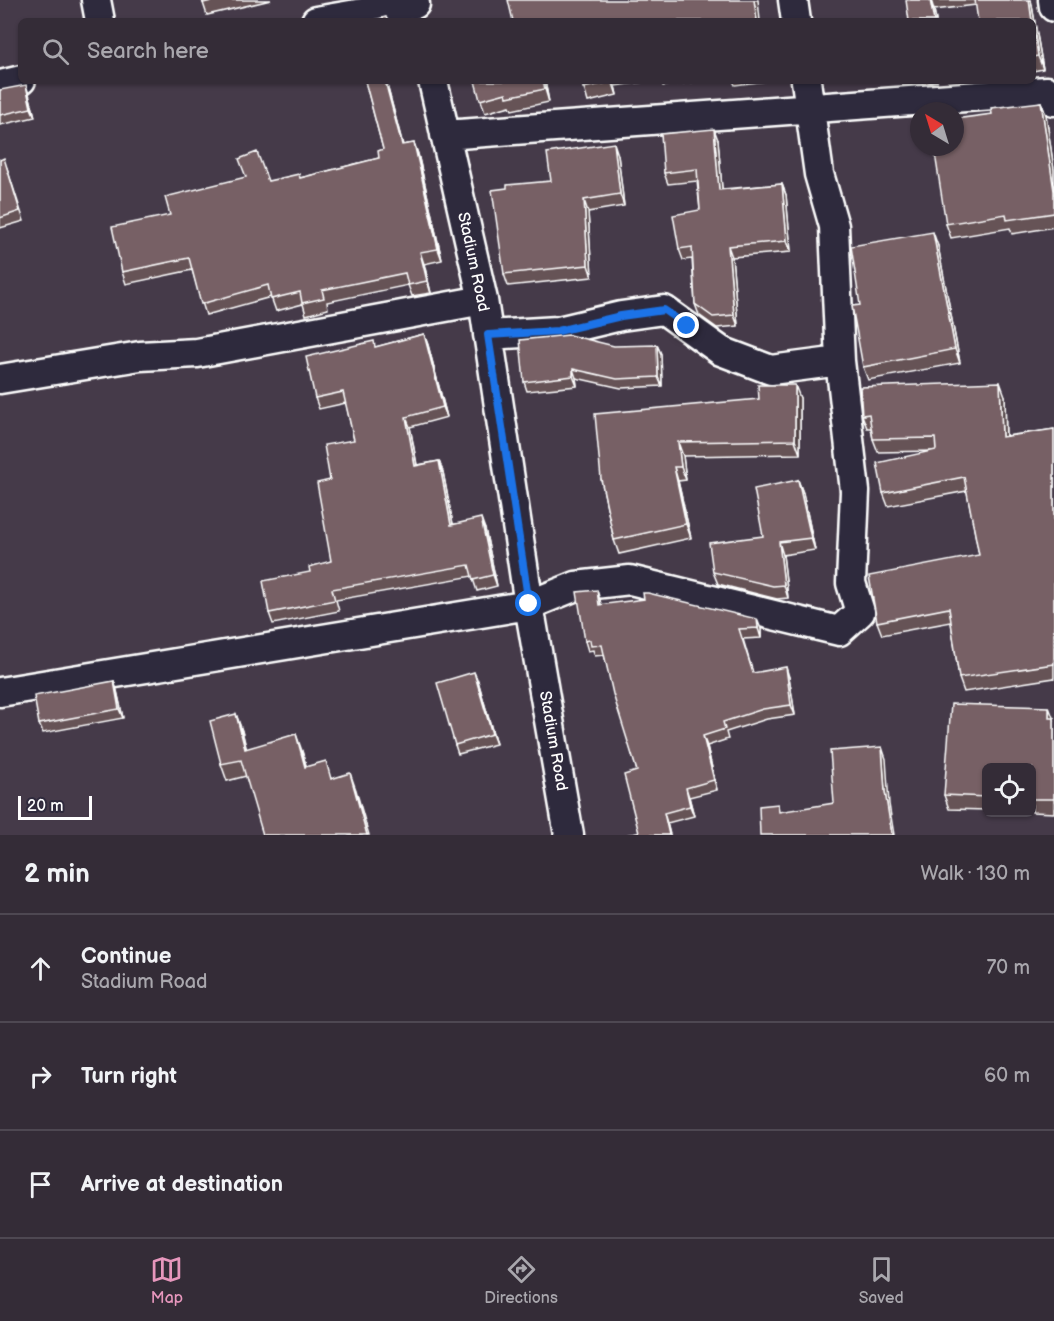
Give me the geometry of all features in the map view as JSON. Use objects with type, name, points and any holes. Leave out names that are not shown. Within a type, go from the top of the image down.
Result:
[{"type":"street","points":[[96,0],[99,18]]},
{"type":"street","points":[[793,0],[796,18]]},
{"type":"street","points":[[1053,0],[1054,7]]},
{"type":"street","points":[[339,18],[416,8]]},
{"type":"street","points":[[0,85],[18,81]]},
{"type":"street","name":"Stadium Road","points":[[434,84],[483,300],[529,604],[569,835]]},
{"type":"street","points":[[0,692],[529,604],[576,586],[630,580],[839,631],[860,612],[851,583],[855,492],[840,361],[834,225],[819,174],[807,84]]},
{"type":"street","points":[[445,135],[1047,91],[1054,100]]},
{"type":"street","points":[[0,379],[140,356],[197,353],[483,300]]},
{"type":"street","points":[[488,335],[558,331],[621,316],[664,310],[720,351],[771,370],[840,361]]},
{"type":"building","points":[[508,0],[754,0],[757,18],[512,18]]},
{"type":"building","points":[[906,0],[930,0],[933,18],[909,18]]},
{"type":"building","points":[[975,0],[1029,0],[1032,18],[978,18]]},
{"type":"building","points":[[366,84],[386,84],[402,145],[414,143],[438,249],[420,252],[427,281],[408,285],[405,273],[322,290],[324,298],[302,303],[300,292],[271,299],[268,285],[201,304],[189,258],[122,272],[112,227],[170,215],[165,197],[246,177],[239,159],[257,152],[268,181],[299,174],[300,178],[379,158],[378,151],[383,149]]},
{"type":"building","points":[[476,84],[544,84],[545,89],[507,97],[506,93],[480,100]]},
{"type":"building","points":[[582,84],[602,84],[583,88]]},
{"type":"building","points":[[26,85],[31,108],[0,115],[0,90]]},
{"type":"building","points":[[1041,102],[1054,191],[1054,213],[1007,220],[1006,214],[946,224],[935,156],[964,156],[964,118],[992,114],[991,108]]},
{"type":"building","points":[[714,129],[719,190],[782,184],[787,241],[728,246],[734,315],[713,317],[695,304],[692,247],[679,249],[673,215],[700,210],[697,169],[664,173],[661,134]]},
{"type":"building","points":[[614,143],[620,194],[584,200],[588,265],[504,274],[492,190],[507,188],[507,185],[551,181],[547,153]]},
{"type":"building","points":[[4,158],[20,211],[0,218],[0,160]]},
{"type":"building","points":[[933,232],[955,349],[863,367],[852,306],[860,305],[851,246]]},
{"type":"building","points":[[424,334],[443,407],[406,417],[415,466],[439,461],[451,525],[481,518],[493,575],[473,580],[469,565],[332,589],[335,600],[269,613],[263,581],[310,572],[309,567],[331,561],[317,483],[330,480],[324,445],[354,440],[343,392],[315,398],[306,357],[374,341],[375,347]]},
{"type":"building","points":[[569,335],[614,346],[657,345],[658,377],[617,379],[573,369],[573,376],[524,382],[520,340]]},
{"type":"building","points":[[1000,382],[1002,437],[1054,429],[1054,664],[959,678],[949,608],[877,622],[869,576],[979,555],[964,477],[883,493],[877,463],[936,450],[935,438],[873,439],[869,414],[862,415],[860,387]]},
{"type":"building","points":[[758,385],[795,385],[795,440],[678,442],[681,467],[674,467],[686,524],[614,540],[601,479],[595,414],[759,399]]},
{"type":"building","points":[[798,480],[811,538],[779,542],[784,585],[773,586],[713,572],[709,543],[763,536],[754,489]]},
{"type":"building","points":[[597,590],[599,605],[644,599],[643,593],[648,593],[757,619],[758,628],[739,629],[753,673],[786,667],[791,705],[763,709],[723,722],[725,729],[703,736],[714,780],[686,788],[690,806],[664,813],[669,835],[625,835],[639,833],[624,775],[637,771],[613,694],[602,645],[591,646],[590,640],[585,641],[577,592]]},
{"type":"building","points":[[474,672],[492,734],[455,745],[437,683]]},
{"type":"building","points":[[114,681],[119,709],[39,724],[34,696]]},
{"type":"building","points":[[951,704],[1049,707],[1049,718],[1054,718],[1054,799],[1036,799],[1036,763],[982,763],[982,797],[944,795]]},
{"type":"building","points":[[236,714],[245,749],[296,734],[305,767],[326,761],[331,779],[350,773],[367,835],[263,835],[241,760],[221,764],[210,721]]},
{"type":"building","points":[[882,747],[885,792],[892,835],[760,835],[759,806],[778,804],[779,812],[834,803],[830,751]]},
{"type":"route","points":[[529,604],[488,335],[558,331],[621,316],[664,310],[687,326]]}]
